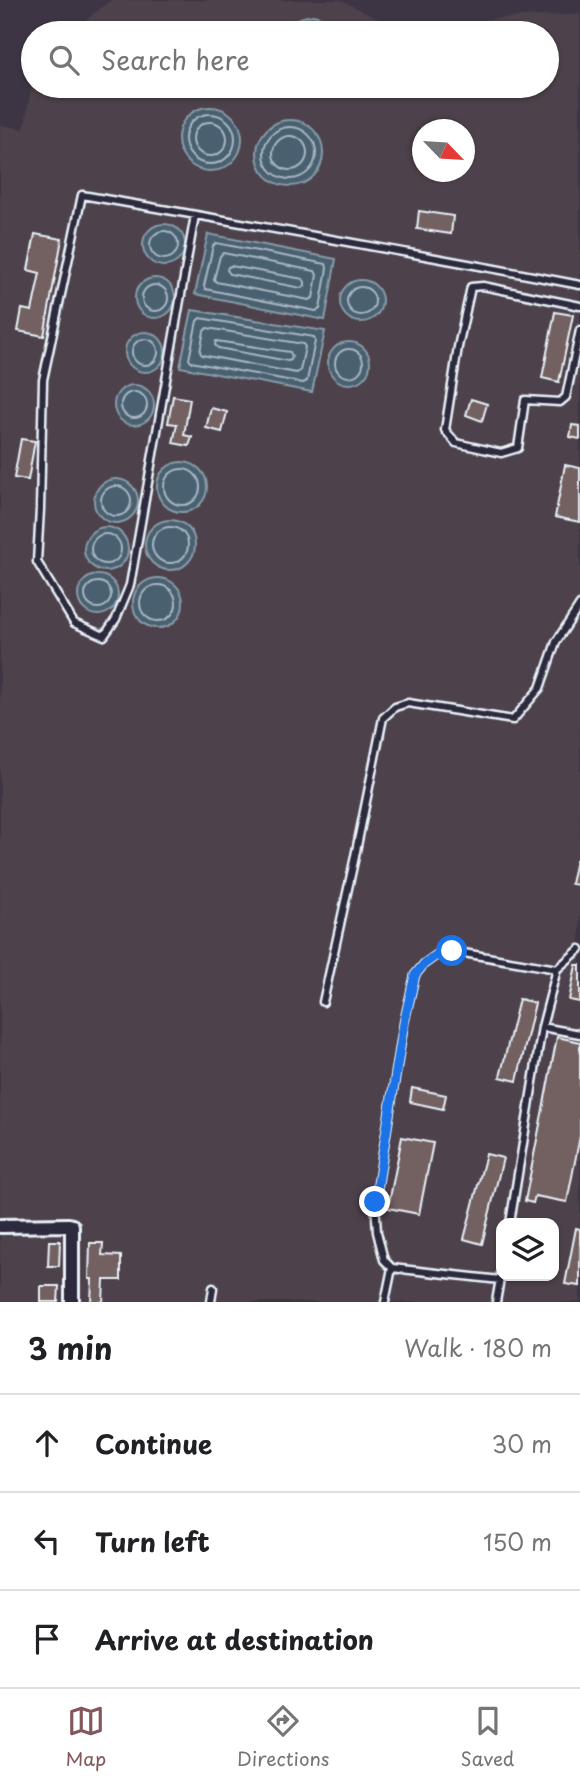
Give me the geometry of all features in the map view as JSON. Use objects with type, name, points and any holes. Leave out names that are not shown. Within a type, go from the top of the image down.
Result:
[{"type":"street","points":[[0,1226],[72,1226],[72,1302]]},
{"type":"lane","points":[[195,215],[130,585],[116,619],[104,636],[74,623],[37,562],[43,380],[82,195],[195,215],[442,259],[580,285]]},
{"type":"lane","points":[[580,306],[483,286],[471,287],[445,430],[456,443],[501,453],[518,448],[525,400],[560,402],[566,397],[580,330]]},
{"type":"lane","points":[[323,1002],[383,718],[395,707],[408,703],[513,720],[540,688],[556,642],[580,605]]},
{"type":"lane","points":[[511,1218],[542,1027],[557,969],[580,949]]},
{"type":"lane","points":[[496,1276],[392,1268],[384,1260],[377,1232],[375,1202],[404,1023],[415,975],[438,954],[452,951],[557,969]]},
{"type":"lane","points":[[542,1027],[580,1034]]},
{"type":"lane","points":[[385,1302],[392,1268]]},
{"type":"lane","points":[[496,1302],[500,1281]]},
{"type":"lane","points":[[211,1302],[214,1288]]},
{"type":"shaded area","points":[[111,0],[341,0],[382,21],[85,21]]},
{"type":"shaded area","points":[[580,14],[580,1302],[0,1302],[0,125],[24,129],[29,98],[559,98],[559,21],[478,21]]},
{"type":"water","points":[[313,15],[328,21],[293,21]]},
{"type":"water","points":[[204,107],[216,107],[233,116],[240,127],[240,151],[233,162],[216,171],[204,171],[192,166],[183,157],[178,145],[178,133],[183,121],[192,112]]},
{"type":"water","points":[[290,120],[303,122],[313,130],[321,140],[321,166],[313,176],[303,184],[290,186],[277,184],[267,176],[259,166],[257,153],[259,140],[267,130],[277,122]]},
{"type":"water","points":[[164,224],[179,230],[185,245],[179,260],[164,266],[149,260],[143,245],[149,230]]},
{"type":"water","points":[[208,234],[336,259],[325,320],[195,294]]},
{"type":"water","points":[[155,278],[163,279],[169,284],[174,290],[174,306],[169,312],[163,317],[155,318],[147,317],[141,312],[136,306],[135,298],[136,290],[141,284],[147,279]]},
{"type":"water","points":[[361,280],[376,286],[382,301],[376,316],[361,322],[346,316],[340,301],[346,286]]},
{"type":"water","points":[[192,310],[325,331],[312,392],[180,367]]},
{"type":"water","points":[[145,332],[153,333],[159,338],[164,344],[164,360],[159,366],[153,371],[145,372],[137,371],[131,366],[126,360],[125,352],[126,344],[131,338],[137,333]]},
{"type":"water","points":[[349,342],[364,348],[370,363],[364,378],[349,384],[334,378],[328,363],[334,348]]},
{"type":"water","points":[[134,385],[142,386],[148,391],[153,397],[153,413],[148,419],[142,424],[134,425],[126,424],[120,419],[115,413],[114,405],[115,397],[120,391],[126,386]]},
{"type":"water","points":[[182,462],[200,469],[207,487],[200,505],[182,512],[164,505],[157,487],[164,469]]},
{"type":"water","points":[[116,479],[131,486],[138,501],[131,516],[116,523],[101,516],[94,501],[101,486]]},
{"type":"water","points":[[170,520],[187,528],[195,545],[187,562],[170,570],[153,562],[145,545],[153,528]]},
{"type":"water","points":[[106,527],[122,533],[128,549],[122,565],[106,571],[90,565],[84,549],[90,533]]},
{"type":"water","points":[[98,575],[106,576],[112,581],[117,587],[117,603],[112,609],[106,614],[98,615],[90,614],[84,609],[79,603],[78,595],[79,587],[84,581],[90,576]]},
{"type":"water","points":[[158,578],[175,586],[183,603],[175,620],[158,628],[141,620],[133,603],[141,586]]},
{"type":"building","points":[[419,211],[453,216],[451,234],[417,229]]},
{"type":"building","points":[[35,234],[62,239],[44,336],[18,331],[22,309],[32,311],[40,273],[28,270]]},
{"type":"building","points":[[555,312],[573,315],[559,382],[542,378]]},
{"type":"building","points":[[173,396],[190,399],[184,435],[192,437],[189,446],[173,443],[177,424],[168,423]]},
{"type":"building","points":[[471,399],[487,404],[482,421],[466,415]]},
{"type":"building","points":[[211,408],[227,412],[222,432],[206,428]]},
{"type":"building","points":[[572,425],[580,426],[580,439],[570,437]]},
{"type":"building","points":[[21,439],[35,441],[28,480],[14,478]]},
{"type":"building","points":[[565,465],[580,468],[580,522],[555,517]]},
{"type":"building","points":[[576,860],[580,861],[580,885],[571,884]]},
{"type":"building","points":[[576,965],[580,965],[580,1002],[569,1000]]},
{"type":"building","points":[[519,999],[535,1003],[517,1081],[500,1077]]},
{"type":"building","points":[[557,1037],[580,1042],[580,1136],[567,1202],[535,1196],[533,1203],[525,1201]]},
{"type":"building","points":[[412,1088],[446,1095],[443,1109],[410,1102]]},
{"type":"building","points":[[402,1137],[433,1143],[419,1214],[388,1208]]},
{"type":"building","points":[[486,1154],[503,1158],[482,1244],[464,1239]]},
{"type":"building","points":[[576,1228],[580,1229],[580,1286],[565,1284]]},
{"type":"building","points":[[49,1241],[60,1241],[59,1266],[48,1266]]},
{"type":"building","points":[[90,1243],[103,1243],[102,1255],[121,1256],[121,1280],[104,1280],[103,1302],[91,1302]]},
{"type":"building","points":[[41,1286],[59,1286],[58,1302],[41,1302]]},
{"type":"route","points":[[375,1202],[404,1023],[415,975],[438,954],[452,951]]}]
